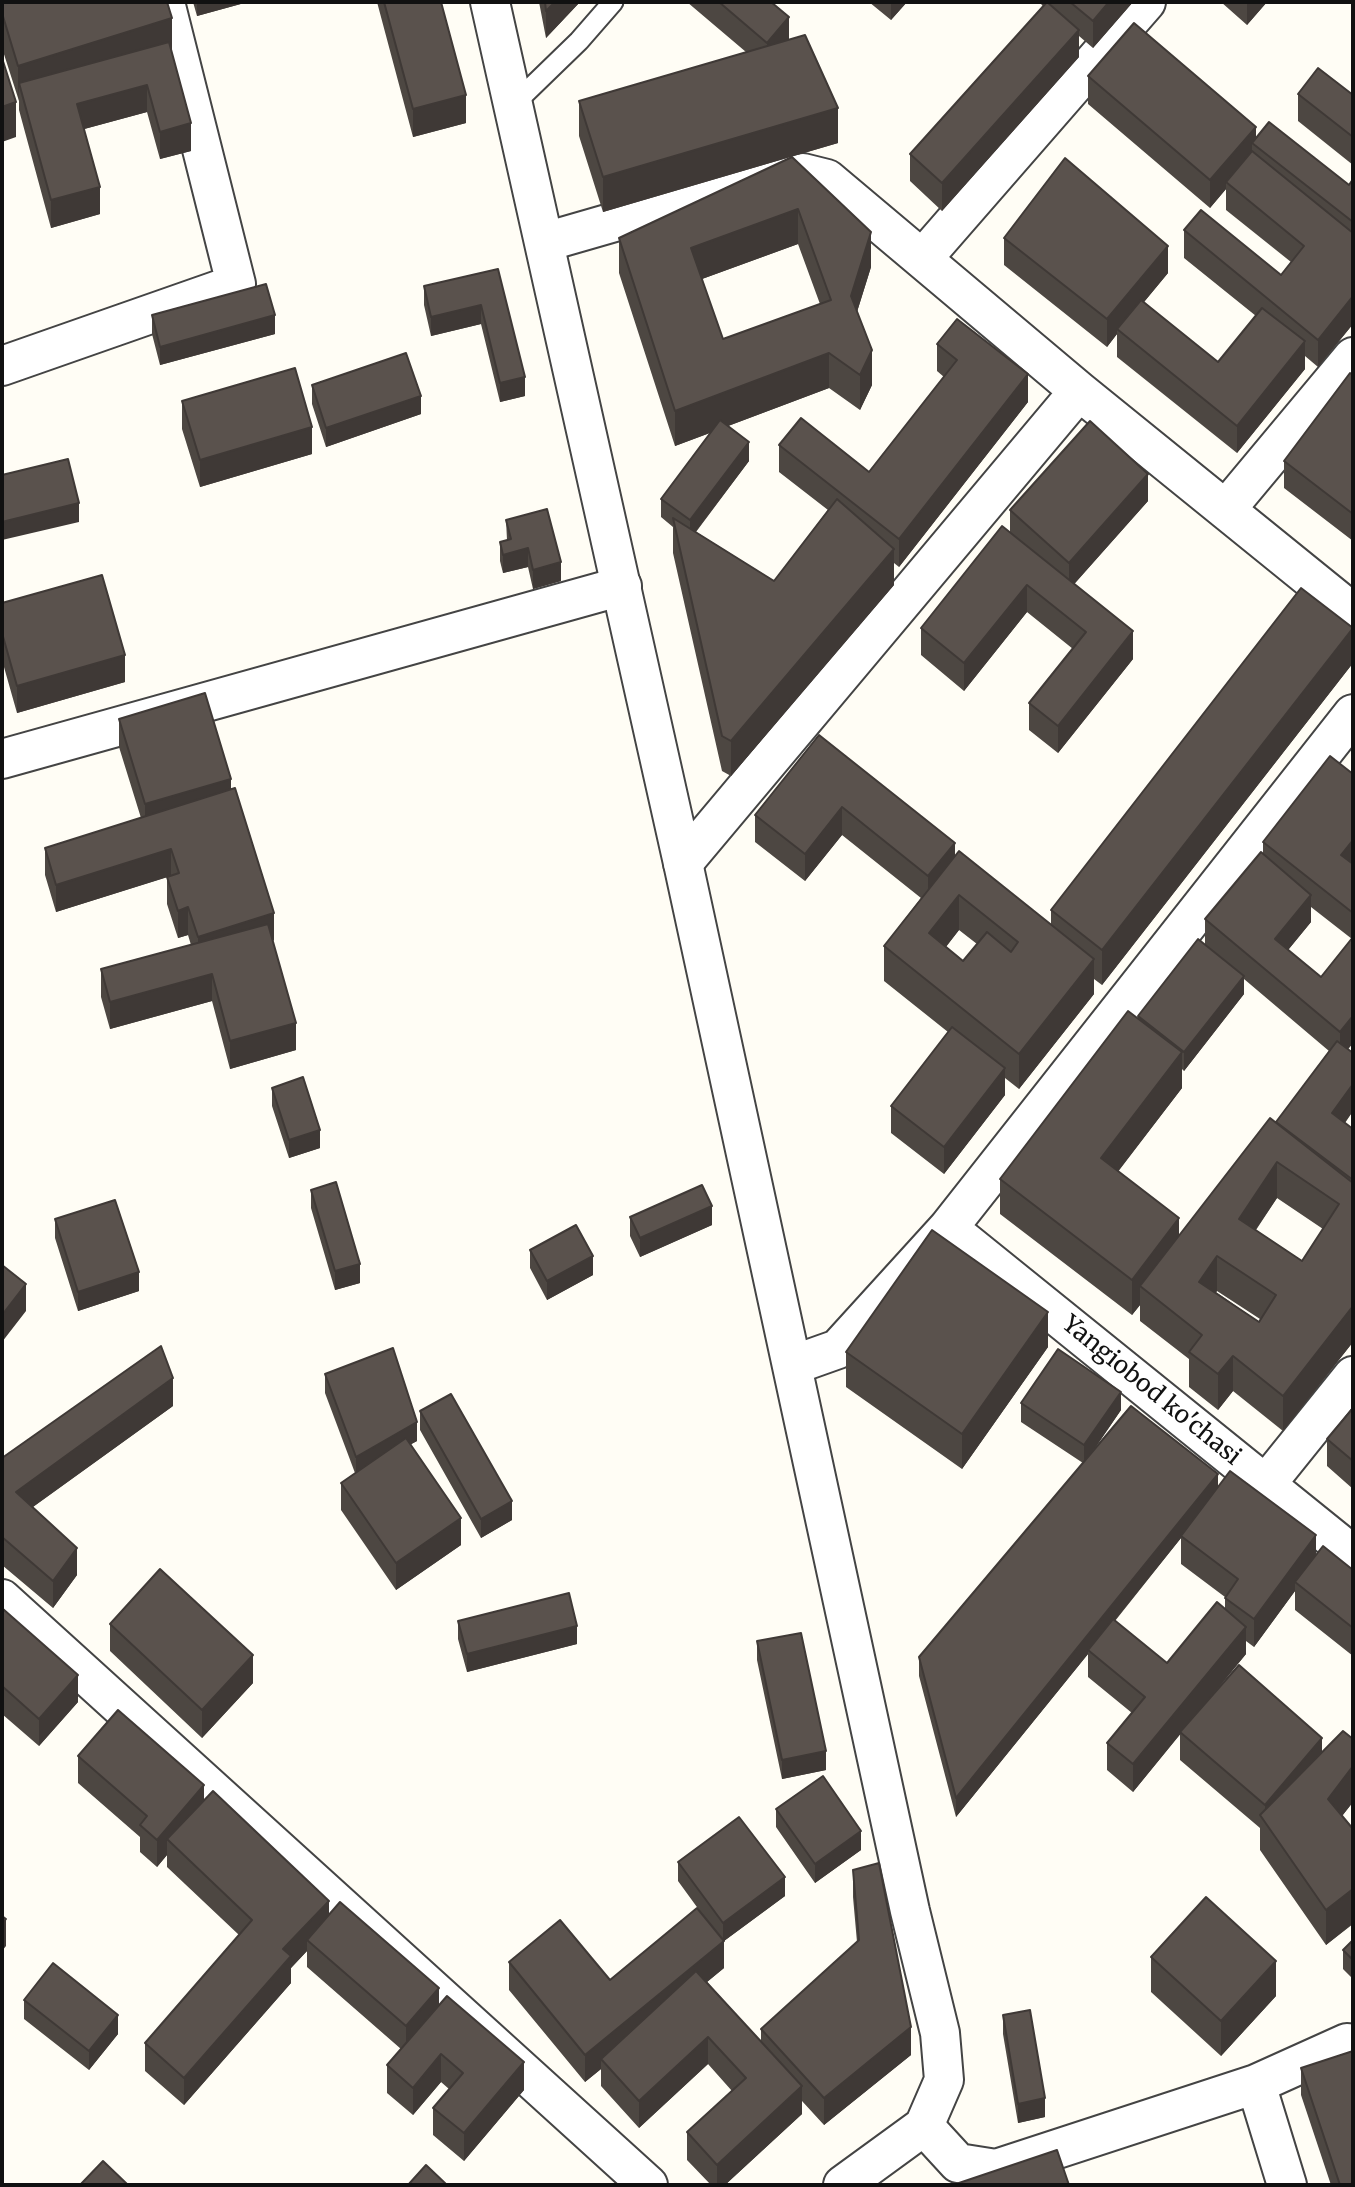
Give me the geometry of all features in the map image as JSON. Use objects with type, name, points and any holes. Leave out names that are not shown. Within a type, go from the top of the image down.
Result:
[{"type":"street","points":[[2,366],[236,284],[165,2]]},
{"type":"street","points":[[491,2],[940,2033],[944,2080],[924,2126],[844,2185]]},
{"type":"street","points":[[923,258],[1146,2]]},
{"type":"street","points":[[545,242],[767,178],[803,173],[827,179],[1079,391],[1227,508],[1353,613]]},
{"type":"street","points":[[1227,508],[1353,356]]},
{"type":"street","points":[[683,863],[1079,391]]},
{"type":"street","points":[[2,759],[622,586]]},
{"type":"street","points":[[793,1365],[838,1349],[948,1228],[1353,714]]},
{"type":"street","name":"Yangiobod ko'chasi","points":[[948,1228],[1353,1555]]},
{"type":"street","points":[[1266,1484],[1353,1376]]},
{"type":"street","points":[[2,1599],[648,2185]]},
{"type":"street","points":[[924,2126],[958,2163],[996,2169],[1256,2084],[1346,2043],[1353,2044]]},
{"type":"street","points":[[1256,2084],[1287,2185]]},
{"type":"lane","points":[[514,104],[579,41],[613,2]]},
{"type":"building","points":[[2,2],[167,2],[172,18],[18,66],[2,13]]},
{"type":"building","points":[[384,2],[441,2],[466,95],[413,109]]},
{"type":"building","points":[[545,2],[555,2],[546,11]]},
{"type":"building","points":[[719,2],[771,2],[789,17],[767,43]]},
{"type":"building","points":[[1047,2],[1079,30],[942,183],[910,154]]},
{"type":"building","points":[[1070,2],[1109,2],[1093,21]]},
{"type":"building","points":[[1134,23],[1256,127],[1210,180],[1088,76]]},
{"type":"building","points":[[805,35],[838,108],[603,177],[579,101]]},
{"type":"building","points":[[169,42],[191,123],[160,132],[147,85],[77,104],[100,187],[51,200],[19,83]]},
{"type":"building","points":[[2,58],[16,102],[2,107]]},
{"type":"building","points":[[1318,68],[1353,95],[1353,137],[1298,94]]},
{"type":"building","points":[[1269,122],[1349,185],[1353,179],[1353,222],[1252,143]]},
{"type":"building","points":[[1252,151],[1353,233],[1353,296],[1318,340],[1184,230],[1201,210],[1281,275],[1304,246],[1226,182]]},
{"type":"building","points":[[792,157],[871,232],[851,296],[872,350],[860,375],[829,353],[675,411],[619,238]],"holes":[[[798,209],[831,300],[723,339],[691,248]]]},
{"type":"building","points":[[1065,158],[1168,246],[1107,319],[1004,238]]},
{"type":"building","points":[[498,269],[525,377],[500,383],[481,305],[431,317],[424,286]]},
{"type":"building","points":[[266,284],[275,315],[160,347],[152,315]]},
{"type":"building","points":[[1141,300],[1218,362],[1262,308],[1305,341],[1237,426],[1117,329]]},
{"type":"building","points":[[957,319],[1028,374],[899,539],[779,445],[801,418],[869,472],[957,360],[937,344]]},
{"type":"building","points":[[406,353],[421,396],[326,428],[312,385]]},
{"type":"building","points":[[295,368],[312,427],[200,460],[182,401]]},
{"type":"building","points":[[1350,373],[1353,375],[1353,514],[1284,461]]},
{"type":"building","points":[[720,420],[749,442],[690,520],[661,499]]},
{"type":"building","points":[[1090,421],[1148,474],[1069,563],[1010,510]]},
{"type":"building","points":[[68,459],[79,503],[2,522],[2,475]]},
{"type":"building","points":[[837,499],[894,549],[731,741],[722,736],[673,518],[774,581]]},
{"type":"building","points":[[547,509],[561,562],[533,570],[528,548],[503,555],[500,542],[511,539],[506,520]]},
{"type":"building","points":[[1002,526],[1133,631],[1058,726],[1029,703],[1086,632],[1027,585],[964,663],[921,628]]},
{"type":"building","points":[[102,575],[125,655],[17,686],[2,633],[2,603]]},
{"type":"building","points":[[1301,588],[1353,628],[1102,950],[1051,910]]},
{"type":"building","points":[[205,693],[231,779],[145,804],[119,719]]},
{"type":"building","points":[[819,735],[955,843],[928,876],[842,807],[805,854],[755,815]]},
{"type":"building","points":[[1330,756],[1353,774],[1353,840],[1341,855],[1353,864],[1353,913],[1263,842]]},
{"type":"building","points":[[235,788],[274,913],[198,937],[188,907],[178,911],[167,877],[179,873],[171,849],[56,885],[45,848]]},
{"type":"building","points":[[959,851],[1094,959],[1019,1054],[884,946]],"holes":[[[959,895],[1018,942],[1011,952],[987,932],[963,961],[929,933]]]},
{"type":"building","points":[[1261,852],[1311,895],[1275,939],[1321,977],[1353,937],[1353,1016],[1340,1032],[1205,919]]},
{"type":"building","points":[[268,924],[296,1023],[230,1041],[212,974],[110,1002],[101,969]]},
{"type":"building","points":[[1198,939],[1244,976],[1184,1052],[1138,1016]]},
{"type":"building","points":[[1128,1011],[1182,1052],[1101,1158],[1179,1218],[1132,1280],[1000,1179]]},
{"type":"building","points":[[952,1027],[1005,1068],[944,1147],[891,1106]]},
{"type":"building","points":[[1337,1041],[1353,1053],[1353,1084],[1332,1113],[1353,1129],[1353,1180],[1276,1122]]},
{"type":"building","points":[[303,1077],[320,1130],[289,1140],[272,1088]]},
{"type":"building","points":[[1270,1118],[1353,1183],[1353,1306],[1283,1396],[1233,1356],[1218,1374],[1189,1352],[1202,1335],[1140,1286]],"holes":[[[1277,1162],[1339,1204],[1302,1261],[1239,1219]],[[1217,1256],[1276,1295],[1259,1322],[1199,1282]]]},
{"type":"building","points":[[336,1182],[360,1264],[335,1271],[311,1190]]},
{"type":"building","points":[[702,1185],[712,1206],[640,1238],[630,1217]]},
{"type":"building","points":[[115,1200],[139,1272],[78,1292],[55,1219]]},
{"type":"building","points":[[576,1225],[593,1256],[547,1281],[530,1250]]},
{"type":"building","points":[[932,1230],[1048,1312],[962,1434],[846,1352]]},
{"type":"building","points":[[2,1265],[26,1284],[2,1315]]},
{"type":"building","points":[[161,1346],[173,1378],[16,1492],[77,1548],[53,1581],[2,1537],[2,1458]]},
{"type":"building","points":[[393,1348],[417,1422],[356,1457],[325,1374]]},
{"type":"building","points":[[1058,1349],[1121,1392],[1084,1445],[1021,1403]]},
{"type":"building","points":[[451,1394],[512,1501],[481,1519],[420,1411]]},
{"type":"building","points":[[1131,1406],[1218,1474],[956,1798],[919,1657]]},
{"type":"building","points":[[1353,1408],[1353,1461],[1327,1439]]},
{"type":"building","points":[[406,1438],[461,1518],[396,1563],[341,1483]]},
{"type":"building","points":[[1230,1471],[1316,1535],[1254,1619],[1225,1598],[1238,1579],[1181,1536]]},
{"type":"building","points":[[1323,1546],[1353,1570],[1353,1628],[1295,1582]]},
{"type":"building","points":[[160,1569],[253,1655],[202,1710],[110,1624]]},
{"type":"building","points":[[569,1593],[577,1626],[467,1654],[458,1621]]},
{"type":"building","points":[[1217,1602],[1246,1627],[1133,1764],[1107,1743],[1145,1697],[1088,1650],[1113,1619],[1167,1663]]},
{"type":"building","points":[[3,1609],[78,1675],[39,1719],[2,1686]]},
{"type":"building","points":[[801,1633],[826,1751],[782,1760],[757,1641]]},
{"type":"building","points":[[1239,1665],[1322,1738],[1265,1805],[1180,1732]]},
{"type":"building","points":[[118,1710],[204,1785],[157,1840],[140,1825],[147,1816],[78,1756]]},
{"type":"building","points":[[1343,1731],[1353,1739],[1353,1766],[1328,1799],[1353,1829],[1353,1889],[1326,1910],[1260,1815]]},
{"type":"building","points":[[823,1776],[861,1831],[815,1864],[776,1809]]},
{"type":"building","points":[[213,1791],[329,1901],[283,1949],[291,1956],[184,2078],[145,2043],[252,1920],[167,1839]]},
{"type":"building","points":[[739,1817],[785,1877],[723,1923],[678,1862]]},
{"type":"building","points":[[879,1863],[911,2027],[824,2098],[761,2029],[859,1940],[853,1870]]},
{"type":"building","points":[[1206,1897],[1276,1961],[1221,2021],[1151,1957]]},
{"type":"building","points":[[340,1902],[439,1988],[406,2026],[307,1940]]},
{"type":"building","points":[[697,1908],[724,1941],[585,2055],[509,1962],[560,1920],[610,1980]]},
{"type":"building","points":[[1353,1940],[1353,1960],[1343,1950]]},
{"type":"building","points":[[53,1963],[118,2015],[89,2051],[24,2000]]},
{"type":"building","points":[[696,1971],[802,2086],[717,2165],[687,2132],[746,2078],[708,2037],[639,2101],[601,2059]]},
{"type":"building","points":[[447,1996],[524,2062],[464,2133],[433,2108],[463,2073],[441,2054],[413,2088],[387,2065]]},
{"type":"building","points":[[1030,2010],[1045,2098],[1018,2104],[1003,2015]]},
{"type":"building","points":[[1353,2051],[1353,2185],[1340,2185],[1301,2068]]},
{"type":"building","points":[[1057,2150],[1069,2185],[953,2185]]},
{"type":"building","points":[[103,2161],[128,2185],[80,2185]]},
{"type":"building","points":[[426,2165],[447,2185],[408,2185]]}]
